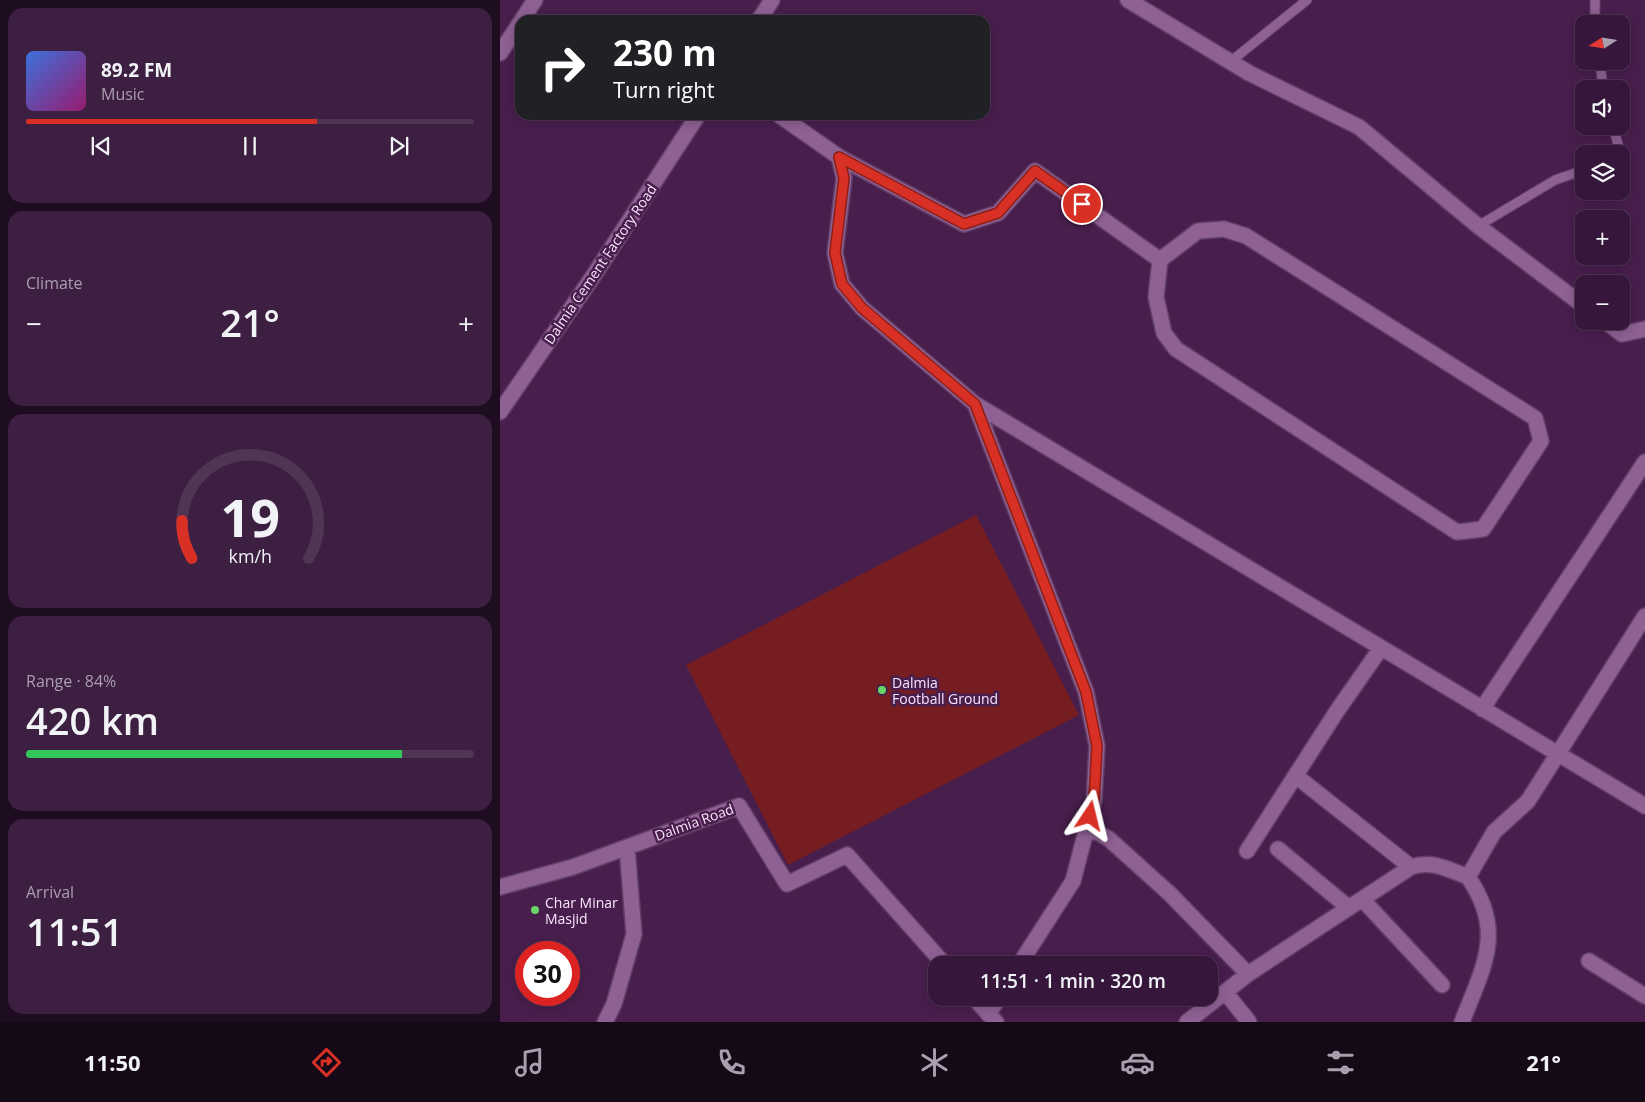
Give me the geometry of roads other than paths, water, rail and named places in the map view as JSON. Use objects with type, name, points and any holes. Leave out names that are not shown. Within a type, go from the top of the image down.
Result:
[{"type":"street","points":[[525,15],[535,0]]},
{"type":"street","points":[[762,15],[772,0]]},
{"type":"street","points":[[1128,0],[1230,62],[1359,127],[1478,226],[1575,299]]},
{"type":"street","points":[[500,53],[515,30]]},
{"type":"street","name":"Dalmia Cement Factory Road","points":[[500,412],[594,275],[695,120]]},
{"type":"street","points":[[786,120],[839,157],[964,224],[998,213],[1035,171],[1160,260]]},
{"type":"street","points":[[839,157],[844,178],[835,253],[842,284],[862,308],[975,404],[1557,755],[1645,806]]},
{"type":"street","points":[[1224,229],[1246,236],[1535,418],[1541,441],[1483,529],[1457,532],[1176,349],[1164,333],[1156,297],[1160,260],[1198,231],[1224,229]]},
{"type":"street","points":[[1617,330],[1622,334],[1645,329]]},
{"type":"street","points":[[975,404],[1086,692],[1097,746],[1094,800],[1073,881],[1025,956]]},
{"type":"street","points":[[1482,709],[1645,462]]},
{"type":"street","points":[[1468,877],[1494,832],[1528,801],[1645,616]]},
{"type":"street","points":[[1248,851],[1381,648]]},
{"type":"street","points":[[1296,776],[1411,867]]},
{"type":"street","name":"Dalmia Road","points":[[500,887],[573,866],[739,806],[787,884],[847,855],[937,956]]},
{"type":"street","points":[[1086,831],[1097,832],[1109,839],[1170,894],[1248,974]]},
{"type":"street","points":[[605,1022],[614,1004],[634,934],[627,847]]},
{"type":"street","points":[[1278,849],[1355,903],[1442,985]]},
{"type":"street","points":[[1187,1022],[1248,974],[1411,867],[1423,863],[1439,866],[1468,877],[1489,925],[1490,942],[1486,959],[1462,1022]]},
{"type":"street","points":[[1589,961],[1645,996]]},
{"type":"street","points":[[1226,993],[1249,1022]]},
{"type":"street","points":[[981,1006],[992,1018],[996,1006]]},
{"type":"lane","points":[[1230,62],[1307,0]]},
{"type":"lane","points":[[1595,0],[1595,15]]},
{"type":"lane","points":[[1478,226],[1555,180],[1575,173]]},
{"type":"place","name":"Dalmia Football Ground","points":[[882,690]]},
{"type":"place","name":"Char Minar Masjid","points":[[535,910]]}]
